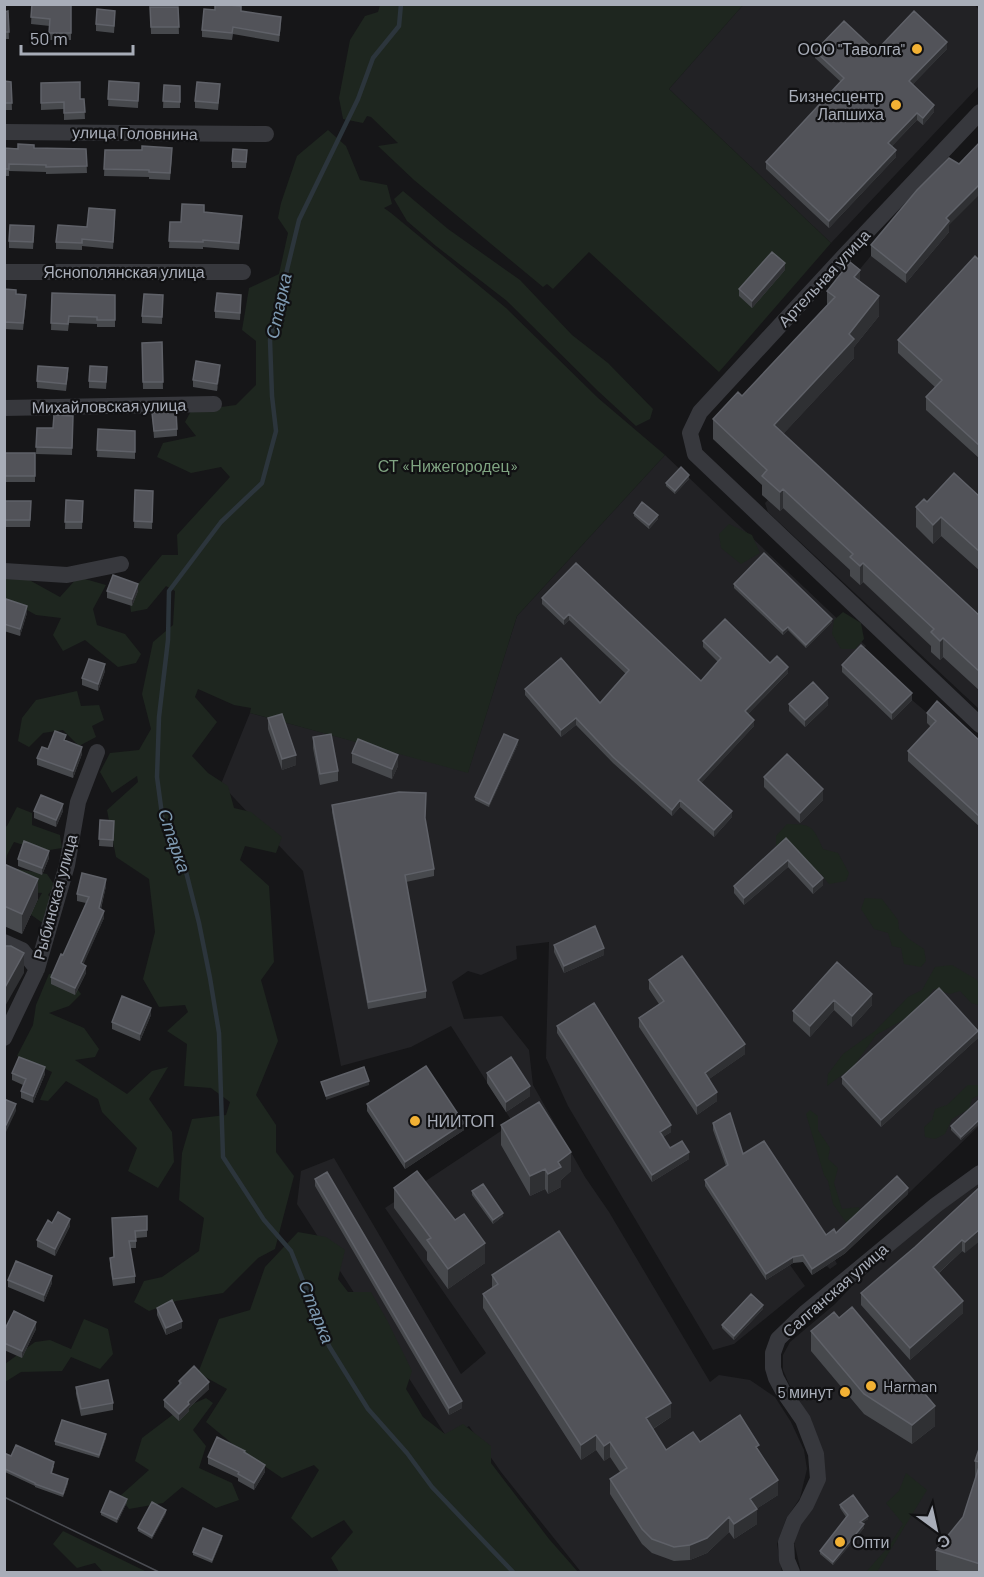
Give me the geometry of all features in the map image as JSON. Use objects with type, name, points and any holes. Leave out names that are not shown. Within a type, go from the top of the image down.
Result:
[{"type":"street","name":"Артельная улица","points":[[980,112],[700,412],[690,432],[695,454],[980,725]]},
{"type":"street","name":"улица Головнина","points":[[4,132],[266,134]]},
{"type":"street","name":"Яснополянская улица","points":[[4,272],[243,272]]},
{"type":"street","name":"Михайловская улица","points":[[4,408],[214,404]]},
{"type":"street","points":[[4,571],[67,574],[122,564]]},
{"type":"street","name":"Рыбинская улица","points":[[4,1038],[37,969],[67,865],[78,802],[97,752]]},
{"type":"street","points":[[4,942],[22,950],[37,969]]},
{"type":"street","name":"Салганская улица","points":[[792,1572],[787,1560],[786,1542],[794,1521],[806,1505],[818,1479],[816,1454],[803,1420],[776,1378],[773,1368],[773,1353],[778,1340],[805,1313],[936,1204],[980,1173]]},
{"type":"shaded area","points":[[974,4],[979,10],[979,86],[831,243],[669,89],[743,5]]},
{"type":"shaded area","points":[[979,152],[979,709],[768,512],[765,503],[768,500],[762,495],[767,489],[713,439],[917,200],[959,174]]},
{"type":"shaded area","points":[[665,455],[866,646],[861,651],[912,700],[979,751],[979,1126],[846,1253],[835,1260],[837,1264],[830,1269],[827,1266],[812,1275],[800,1258],[790,1265],[805,1286],[734,1344],[713,1350],[568,1106],[546,1058],[549,942],[516,946],[517,959],[481,975],[468,971],[452,982],[464,1019],[502,1016],[529,1050],[533,1085],[585,1177],[609,1212],[710,1382],[719,1375],[750,1380],[775,1397],[791,1422],[804,1450],[807,1469],[800,1498],[786,1519],[777,1544],[782,1572],[581,1572],[501,1472],[469,1426],[448,1439],[297,1204],[301,1171],[334,1158],[461,1374],[486,1353],[385,1208],[513,1123],[451,1026],[411,1047],[341,1066],[303,871],[221,784],[250,713],[468,772],[517,616]]},
{"type":"shaded area","points":[[979,1182],[979,1572],[801,1572],[794,1542],[799,1525],[812,1508],[812,1421],[789,1384],[783,1370],[783,1355],[790,1342],[835,1304],[852,1286],[934,1215]]},
{"type":"green space","points":[[380,5],[743,5],[669,89],[831,243],[719,372],[589,252],[553,289],[547,284],[543,287],[414,180],[378,146],[398,143],[371,117],[367,116],[363,123],[343,119],[339,98],[350,40],[365,16],[378,12]]},
{"type":"green space","name":"СТ «Нижегородец»","points":[[328,130],[346,146],[360,180],[387,185],[392,204],[384,208],[506,308],[598,398],[665,455],[517,616],[468,773],[250,713],[251,708],[234,705],[198,689],[195,697],[217,722],[192,756],[208,773],[228,786],[234,808],[251,812],[282,837],[276,853],[245,846],[240,860],[269,886],[274,962],[261,980],[278,1041],[256,1095],[276,1125],[276,1152],[294,1176],[275,1249],[258,1258],[223,1293],[176,1301],[149,1311],[134,1302],[144,1281],[162,1277],[199,1251],[204,1218],[179,1200],[182,1153],[192,1119],[226,1115],[230,1102],[211,1088],[184,1086],[187,1044],[167,1031],[188,1012],[185,1005],[159,1007],[143,979],[155,932],[149,879],[116,857],[107,810],[138,782],[137,776],[112,793],[100,772],[110,753],[139,750],[151,729],[142,694],[153,642],[173,625],[175,591],[166,586],[147,609],[131,612],[129,595],[162,555],[178,555],[177,535],[230,477],[221,467],[191,473],[157,457],[163,443],[196,436],[185,422],[191,411],[236,405],[256,385],[256,341],[242,330],[249,288],[279,274],[288,233],[278,218],[281,203],[297,156]]},
{"type":"green space","points":[[403,191],[448,229],[520,280],[572,335],[608,363],[653,409],[650,419],[636,426],[507,301],[407,221],[394,199]]},
{"type":"green space","points":[[729,524],[752,535],[760,553],[741,564],[721,548],[719,534]]},
{"type":"green space","points":[[22,576],[60,597],[78,577],[106,585],[93,609],[97,625],[125,634],[141,654],[136,663],[118,667],[85,640],[63,651],[53,635],[61,618],[36,615],[13,602],[5,605],[5,579]]},
{"type":"green space","points":[[843,612],[861,623],[864,639],[855,649],[841,649],[832,634],[834,620]]},
{"type":"green space","points":[[77,691],[81,706],[99,705],[104,720],[92,726],[96,737],[79,746],[63,730],[43,733],[29,747],[18,741],[22,718],[36,700]]},
{"type":"green space","points":[[17,807],[32,813],[32,825],[60,835],[62,848],[43,851],[14,842],[7,855],[5,867],[5,827]]},
{"type":"green space","points":[[787,824],[811,828],[823,849],[838,853],[849,873],[846,881],[829,884],[821,874],[799,869],[776,850],[776,836]]},
{"type":"green space","points":[[17,869],[47,874],[55,886],[48,895],[59,906],[44,924],[30,914],[42,893],[24,892],[10,877]]},
{"type":"green space","points":[[865,898],[882,899],[898,920],[899,929],[924,949],[926,961],[921,967],[904,964],[901,948],[892,946],[888,933],[874,929],[861,909]]},
{"type":"green space","points":[[952,965],[977,980],[979,1005],[971,1003],[960,991],[950,994],[934,989],[917,1012],[876,1035],[853,1067],[827,1086],[828,1074],[843,1054],[875,1031],[908,997],[922,990],[935,967]]},
{"type":"green space","points":[[49,974],[67,975],[81,994],[69,1006],[49,1013],[84,1028],[99,1049],[95,1057],[75,1060],[127,1094],[152,1071],[168,1067],[149,1099],[172,1132],[174,1162],[158,1188],[128,1171],[137,1148],[102,1112],[98,1099],[66,1081],[48,1101],[40,1100],[52,1072],[17,1056],[33,1025],[36,1005]]},
{"type":"green space","points":[[968,1085],[980,1086],[979,1095],[972,1099],[969,1109],[952,1119],[945,1134],[935,1139],[925,1137],[924,1127],[932,1120],[935,1109],[947,1105]]},
{"type":"green space","points":[[810,1110],[818,1116],[818,1130],[830,1148],[828,1159],[838,1168],[834,1183],[842,1209],[859,1207],[861,1221],[847,1224],[833,1204],[828,1181],[824,1175],[806,1114]]},
{"type":"green space","points":[[298,1232],[326,1237],[345,1250],[338,1279],[348,1292],[371,1292],[412,1371],[406,1389],[423,1417],[445,1434],[463,1424],[491,1446],[491,1463],[549,1539],[578,1572],[339,1572],[331,1558],[353,1532],[344,1520],[312,1538],[291,1518],[319,1470],[314,1465],[282,1478],[235,1446],[206,1422],[227,1389],[198,1373],[219,1319],[250,1310],[265,1267]]},
{"type":"green space","points":[[84,1319],[108,1329],[113,1354],[100,1369],[71,1357],[62,1371],[21,1372],[5,1382],[5,1364],[35,1342],[50,1340],[71,1349]]},
{"type":"green space","points":[[206,1398],[213,1403],[193,1430],[206,1446],[199,1468],[232,1483],[239,1500],[216,1508],[182,1487],[163,1503],[129,1509],[120,1496],[149,1470],[135,1461],[142,1438],[179,1410]]},
{"type":"green space","points":[[906,1473],[927,1490],[877,1572],[866,1572],[889,1546],[903,1524],[886,1503],[899,1491]]},
{"type":"green space","points":[[63,1531],[147,1572],[103,1572],[95,1563],[77,1568],[53,1544]]},
{"type":"building","points":[[32,4],[71,5],[71,33],[49,33],[50,19],[31,17]]},
{"type":"building","points":[[215,4],[241,6],[241,11],[281,17],[279,35],[233,27],[232,33],[202,30],[204,9],[215,10]]},
{"type":"building","points":[[150,7],[178,7],[179,27],[151,27]]},
{"type":"building","points":[[97,9],[115,11],[114,26],[96,24]]},
{"type":"building","points":[[8,11],[9,32],[4,32],[4,12]]},
{"type":"building","points":[[914,11],[947,42],[909,81],[934,105],[923,118],[917,113],[888,143],[896,150],[829,221],[766,162],[844,78],[815,51],[844,21],[876,51]]},
{"type":"building","points":[[4,81],[11,82],[12,103],[4,103]]},
{"type":"building","points":[[109,81],[139,83],[138,101],[108,99]]},
{"type":"building","points":[[80,82],[80,99],[84,99],[85,112],[64,113],[64,102],[41,103],[41,83]]},
{"type":"building","points":[[197,82],[220,84],[218,103],[195,101]]},
{"type":"building","points":[[164,85],[180,86],[180,102],[163,101]]},
{"type":"building","points":[[980,142],[980,184],[946,218],[949,221],[906,273],[871,245],[917,190],[949,158],[959,164]]},
{"type":"building","points":[[18,144],[34,145],[34,148],[86,149],[87,166],[46,167],[46,165],[9,164],[9,169],[4,169],[4,148],[18,149]]},
{"type":"building","points":[[142,146],[172,148],[170,173],[104,169],[105,150],[142,150]]},
{"type":"building","points":[[233,149],[247,150],[246,162],[232,161]]},
{"type":"building","points":[[182,204],[204,205],[204,212],[242,216],[239,243],[203,240],[203,242],[169,241],[170,222],[181,222]]},
{"type":"building","points":[[89,208],[115,210],[113,242],[82,239],[82,243],[56,242],[58,225],[87,227]]},
{"type":"building","points":[[10,225],[34,226],[33,242],[9,241]]},
{"type":"building","points":[[772,252],[785,263],[752,301],[739,289]]},
{"type":"building","points":[[975,256],[980,261],[980,446],[926,397],[942,380],[898,340]]},
{"type":"building","points":[[850,262],[860,270],[854,277],[879,296],[849,334],[854,339],[774,425],[980,616],[980,672],[943,638],[940,641],[931,632],[934,629],[863,563],[860,566],[850,557],[853,554],[783,489],[780,492],[762,476],[767,470],[713,419],[738,392],[742,396],[835,297],[827,291]]},
{"type":"building","points":[[4,289],[16,290],[16,294],[26,295],[23,323],[4,322]]},
{"type":"building","points":[[52,293],[115,295],[115,320],[69,316],[68,324],[51,323]]},
{"type":"building","points":[[217,293],[241,295],[240,313],[215,311]]},
{"type":"building","points":[[144,294],[163,295],[162,317],[142,316]]},
{"type":"building","points":[[162,342],[163,382],[143,382],[142,343]]},
{"type":"building","points":[[196,361],[220,365],[217,384],[193,380]]},
{"type":"building","points":[[38,366],[68,368],[66,384],[37,381]]},
{"type":"building","points":[[90,366],[107,367],[106,382],[89,381]]},
{"type":"building","points":[[176,411],[177,429],[154,431],[152,413]]},
{"type":"building","points":[[54,415],[73,416],[72,448],[36,447],[37,428],[53,428]]},
{"type":"building","points":[[98,429],[135,431],[135,452],[97,450]]},
{"type":"building","points":[[4,453],[35,453],[35,476],[4,476]]},
{"type":"building","points":[[681,467],[689,475],[675,491],[666,483]]},
{"type":"building","points":[[954,473],[980,497],[980,552],[941,517],[933,525],[916,507],[924,499],[927,502]]},
{"type":"building","points":[[135,490],[153,491],[152,522],[134,521]]},
{"type":"building","points":[[66,500],[83,501],[82,522],[65,522]]},
{"type":"building","points":[[4,501],[31,501],[30,520],[4,520]]},
{"type":"building","points":[[642,502],[658,515],[649,525],[634,513]]},
{"type":"building","points":[[764,553],[832,619],[806,645],[788,627],[783,631],[734,584]]},
{"type":"building","points":[[576,563],[701,681],[721,658],[703,641],[725,619],[770,663],[777,656],[788,667],[745,711],[754,720],[698,780],[732,811],[714,830],[680,800],[672,810],[613,757],[576,718],[561,730],[525,689],[561,658],[600,703],[629,670],[569,614],[564,619],[542,598]]},
{"type":"building","points":[[113,575],[138,584],[132,599],[107,591]]},
{"type":"building","points":[[6,599],[27,606],[20,629],[4,624]]},
{"type":"building","points":[[861,645],[912,693],[892,713],[842,665]]},
{"type":"building","points":[[89,659],[105,664],[98,684],[82,678]]},
{"type":"building","points":[[813,682],[828,698],[805,720],[789,704]]},
{"type":"building","points":[[937,701],[980,741],[980,817],[908,751],[936,721],[927,713]]},
{"type":"building","points":[[282,714],[296,755],[282,759],[268,718]]},
{"type":"building","points":[[55,731],[66,735],[64,740],[82,747],[73,771],[37,758],[42,747],[48,749]]},
{"type":"building","points":[[331,734],[338,771],[320,774],[313,737]]},
{"type":"building","points":[[504,734],[518,740],[489,804],[475,797]]},
{"type":"building","points":[[358,739],[398,755],[392,769],[352,753]]},
{"type":"building","points":[[787,754],[823,789],[800,813],[764,777]]},
{"type":"building","points":[[399,792],[426,793],[425,818],[434,869],[405,875],[426,991],[368,1002],[332,805]]},
{"type":"building","points":[[41,795],[63,804],[56,820],[34,811]]},
{"type":"building","points":[[100,820],[114,821],[113,840],[99,839]]},
{"type":"building","points":[[786,838],[823,878],[813,887],[788,860],[744,898],[734,886]]},
{"type":"building","points":[[24,841],[49,851],[42,868],[18,859]]},
{"type":"building","points":[[4,864],[38,879],[22,914],[4,906]]},
{"type":"building","points":[[82,873],[106,879],[99,908],[104,911],[81,963],[86,966],[75,988],[51,977],[89,897],[77,894]]},
{"type":"building","points":[[595,926],[604,948],[564,966],[554,945]]},
{"type":"building","points":[[4,946],[11,946],[24,953],[4,989]]},
{"type":"building","points":[[682,956],[745,1044],[705,1073],[717,1092],[697,1106],[639,1018],[664,1001],[649,980]]},
{"type":"building","points":[[837,962],[872,994],[852,1016],[834,1000],[810,1026],[793,1011]]},
{"type":"building","points":[[939,988],[978,1031],[881,1120],[842,1077]]},
{"type":"building","points":[[122,996],[151,1008],[140,1034],[112,1022]]},
{"type":"building","points":[[594,1003],[671,1125],[660,1132],[670,1148],[682,1141],[689,1152],[652,1175],[557,1026]]},
{"type":"building","points":[[19,1057],[45,1067],[33,1096],[21,1091],[26,1079],[12,1073]]},
{"type":"building","points":[[511,1057],[530,1086],[506,1102],[487,1073]]},
{"type":"building","name":"НИИТОП","points":[[426,1066],[464,1123],[405,1162],[367,1104]]},
{"type":"building","points":[[364,1067],[369,1081],[326,1096],[321,1082]]},
{"type":"building","points":[[4,1099],[16,1104],[6,1125],[4,1125]]},
{"type":"building","points":[[980,1099],[980,1119],[961,1137],[951,1126]]},
{"type":"building","points":[[539,1102],[571,1152],[558,1162],[561,1167],[548,1174],[545,1169],[530,1176],[501,1125]]},
{"type":"building","points":[[730,1113],[743,1154],[764,1141],[826,1235],[834,1229],[836,1233],[897,1176],[908,1188],[844,1248],[812,1269],[803,1255],[793,1257],[766,1274],[705,1180],[728,1165],[713,1123]]},
{"type":"building","points":[[417,1171],[455,1220],[464,1214],[485,1243],[448,1269],[427,1240],[431,1238],[394,1188]]},
{"type":"building","points":[[327,1172],[462,1401],[449,1408],[315,1179]]},
{"type":"building","points":[[483,1184],[503,1213],[493,1220],[472,1191]]},
{"type":"building","points":[[980,1187],[980,1229],[965,1242],[962,1240],[933,1267],[963,1301],[910,1348],[861,1293]]},
{"type":"building","points":[[58,1212],[70,1219],[55,1249],[37,1240],[48,1220],[52,1223]]},
{"type":"building","points":[[147,1216],[147,1230],[135,1231],[136,1241],[129,1241],[135,1276],[113,1279],[110,1258],[114,1257],[112,1218]]},
{"type":"building","points":[[559,1231],[671,1403],[646,1418],[666,1450],[693,1432],[700,1442],[740,1415],[759,1445],[756,1447],[778,1480],[750,1499],[757,1509],[734,1524],[729,1517],[707,1538],[690,1545],[674,1547],[652,1539],[642,1529],[610,1479],[627,1468],[610,1442],[604,1446],[596,1435],[581,1445],[483,1294],[498,1284],[492,1275]]},
{"type":"building","points":[[16,1261],[52,1276],[44,1295],[8,1280]]},
{"type":"building","points":[[751,1294],[763,1305],[734,1336],[722,1325]]},
{"type":"building","points":[[172,1300],[182,1321],[166,1328],[157,1308]]},
{"type":"building","name":"Harman","points":[[852,1307],[935,1406],[912,1425],[864,1394],[811,1331],[834,1312],[839,1318]]},
{"type":"building","points":[[14,1311],[36,1322],[22,1351],[4,1343],[4,1331]]},
{"type":"building","points":[[194,1366],[209,1382],[179,1414],[164,1400]]},
{"type":"building","points":[[108,1380],[113,1403],[81,1409],[76,1387]]},
{"type":"building","points":[[62,1420],[106,1434],[99,1455],[55,1441]]},
{"type":"building","points":[[217,1437],[245,1451],[265,1465],[254,1483],[238,1474],[239,1472],[208,1457]]},
{"type":"building","points":[[16,1445],[54,1462],[51,1473],[68,1479],[63,1494],[35,1484],[5,1469],[4,1453],[11,1456]]},
{"type":"building","points":[[980,1446],[980,1462],[975,1461]]},
{"type":"building","points":[[980,1464],[980,1564],[936,1550],[963,1517]]},
{"type":"building","points":[[110,1491],[127,1499],[117,1519],[101,1512]]},
{"type":"building","points":[[853,1495],[868,1516],[860,1522],[864,1524],[833,1562],[820,1551],[848,1515],[840,1505]]},
{"type":"building","points":[[152,1502],[166,1510],[152,1536],[138,1528]]},
{"type":"building","points":[[203,1528],[222,1536],[212,1560],[193,1552]]},
{"type":"waterway","name":"Старка","points":[[401,4],[399,26],[373,58],[358,99],[299,220],[270,340],[276,431],[262,483],[221,522],[169,591],[168,640],[159,717],[157,777],[163,822],[184,864],[210,978],[219,1033],[223,1157],[264,1220],[291,1251],[329,1346],[368,1409],[407,1453],[432,1487],[513,1572]]},
{"type":"tram line","points":[[4,1497],[159,1572]]},
{"type":"place","name":"ООО \"Таволга\"","points":[[917,49]]},
{"type":"place","name":"Бизнесцентр Лапшиха","points":[[896,105]]},
{"type":"place","name":"НИИТОП","points":[[415,1121]]},
{"type":"place","name":"Harman","points":[[871,1386]]},
{"type":"place","name":"5 минут","points":[[845,1392]]},
{"type":"place","name":"Опти","points":[[840,1542]]}]
